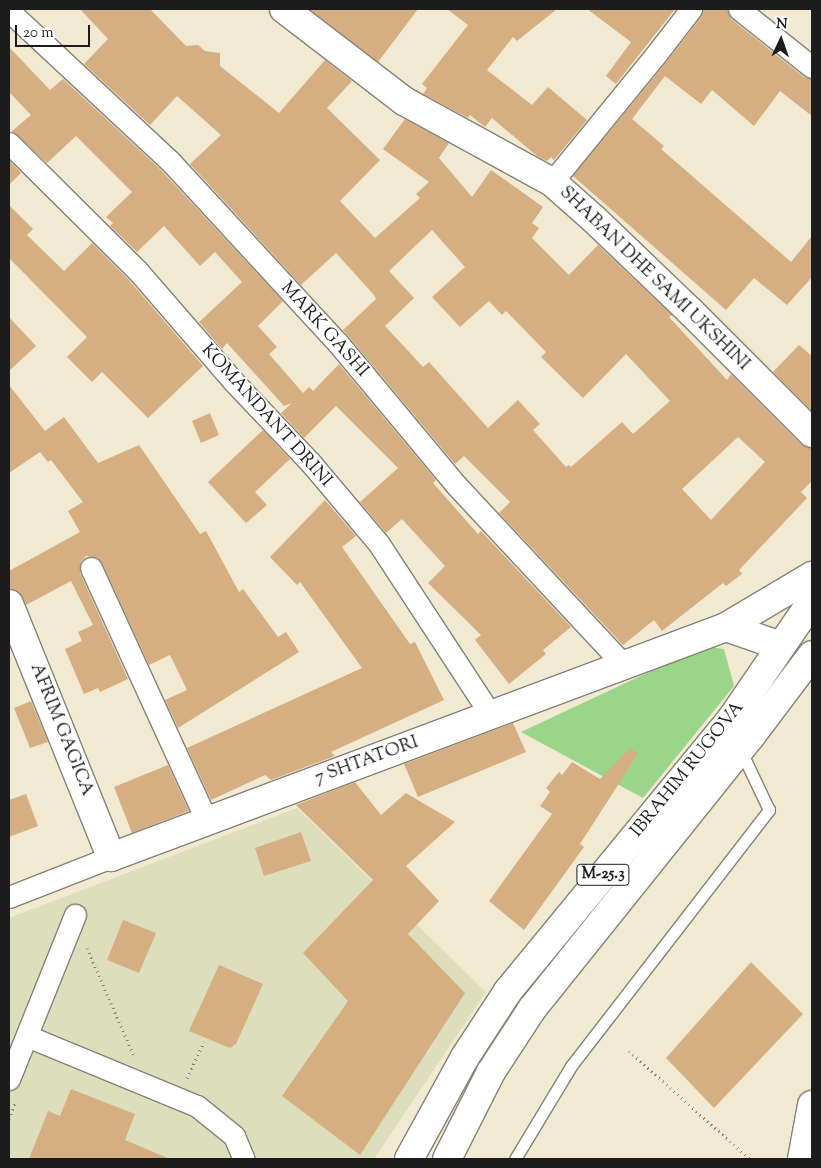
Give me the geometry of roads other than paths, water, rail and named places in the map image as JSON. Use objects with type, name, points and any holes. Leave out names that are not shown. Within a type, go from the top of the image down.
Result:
[{"type":"street","name":"SHABAN DHE SAMI UKSHINI","points":[[284,9],[404,101],[552,182],[595,220],[684,305],[812,432]]},
{"type":"street","points":[[552,182],[654,58],[690,9]]},
{"type":"street","points":[[739,9],[812,67]]},
{"type":"street","name":"MARK GASHI","points":[[9,12],[169,160],[337,342],[457,486],[623,664]]},
{"type":"street","name":"KOMANDANT DRINI","points":[[9,143],[137,270],[233,381],[317,469],[379,544],[491,715]]},
{"type":"street","points":[[91,568],[206,821]]},
{"type":"street","name":"7 SHTATORI","points":[[9,897],[206,821],[726,627],[812,576]]},
{"type":"street","name":"IBRAHIM RUGOVA","points":[[409,1159],[465,1057],[508,992],[732,718],[812,601]]},
{"type":"street","name":"AFRIM GAGICA","points":[[9,604],[111,857]]},
{"type":"street","points":[[726,627],[781,646]]},
{"type":"street","name":"IBRAHIM RUGOVA","points":[[447,1159],[491,1072],[532,1009],[740,749],[812,655]]},
{"type":"street","points":[[9,1080],[76,915]]},
{"type":"street","points":[[26,1036],[179,1097],[197,1106],[234,1136],[244,1159]]},
{"type":"street","points":[[802,1159],[812,1105]]},
{"type":"lane","points":[[515,1159],[571,1066],[769,810],[740,749]]}]
